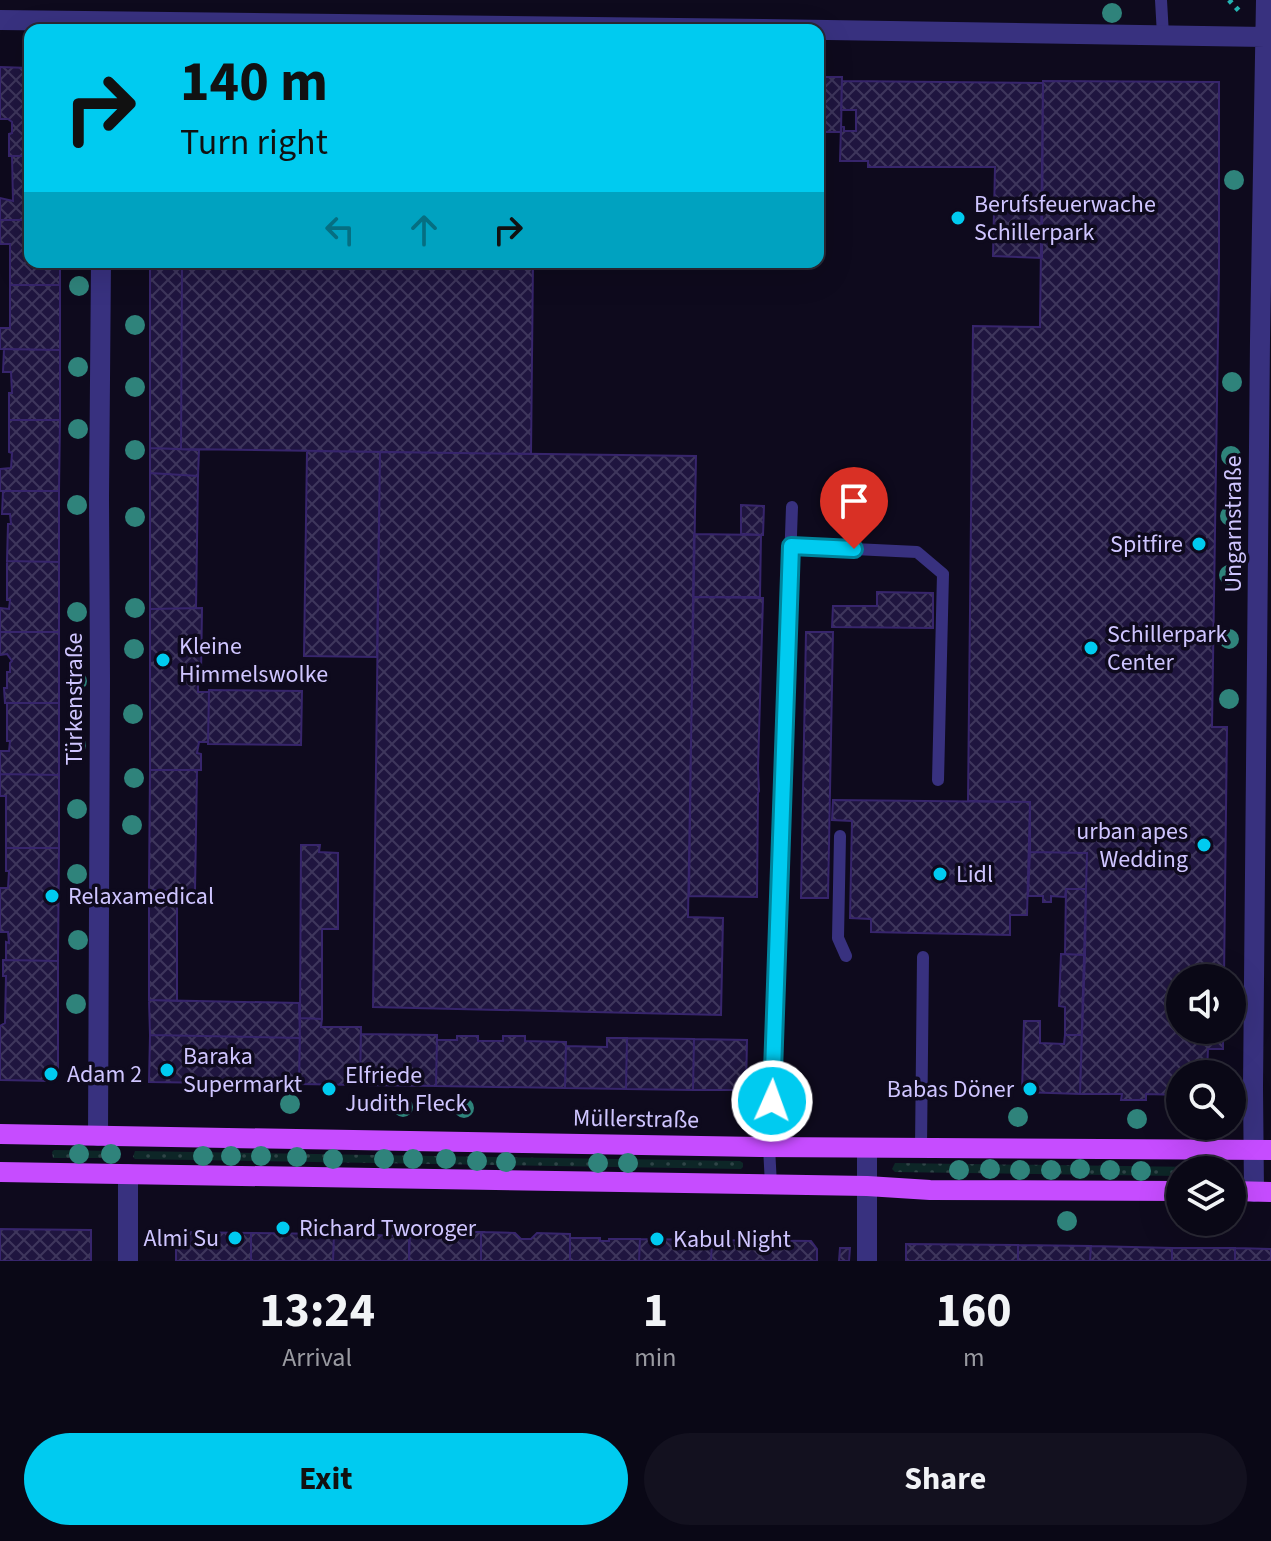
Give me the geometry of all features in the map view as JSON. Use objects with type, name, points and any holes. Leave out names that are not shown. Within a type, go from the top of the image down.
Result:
[{"type":"main road","name":"Müllerstraße","points":[[0,1134],[769,1147],[1263,1150]]},
{"type":"main road","points":[[0,1172],[867,1186],[930,1190],[1166,1191]]},
{"type":"street","name":"Ungarnstraße","points":[[1263,1192],[1263,1150],[1253,1088],[1266,0]]},
{"type":"street","points":[[0,20],[69,24]]},
{"type":"street","points":[[824,32],[1265,37]]},
{"type":"street","name":"Türkenstraße","points":[[98,1136],[101,268]]},
{"type":"street","points":[[867,1148],[867,1261]]},
{"type":"street","points":[[128,1174],[128,1261]]},
{"type":"lane","points":[[1161,0],[1163,35]]},
{"type":"lane","points":[[771,1185],[769,1147],[792,507]]},
{"type":"lane","points":[[791,546],[917,552],[943,574],[938,780]]},
{"type":"lane","points":[[840,836],[838,938],[846,956]]},
{"type":"lane","points":[[921,1148],[923,957]]},
{"type":"green space","points":[[54,1150],[118,1151],[120,1158],[53,1158]]},
{"type":"green space","points":[[135,1151],[740,1161],[743,1167],[135,1159]]},
{"type":"green space","points":[[895,1163],[1166,1167],[1166,1176],[895,1172],[892,1169]]},
{"type":"building","points":[[0,67],[24,68],[24,156],[9,156],[12,122],[0,119]]},
{"type":"building","points":[[824,77],[842,77],[841,132],[824,132]]},
{"type":"building","points":[[842,81],[1043,83],[1042,258],[993,256],[995,167],[868,167],[868,161],[840,161],[841,126],[844,131],[856,131],[856,110],[841,110]]},
{"type":"building","name":"Schillerpark Center","points":[[1043,81],[1219,82],[1212,727],[1227,727],[1224,964],[1166,964],[1166,1044],[1223,1044],[1223,1049],[1208,1049],[1208,1060],[1166,1060],[1166,1095],[1146,1094],[1146,1100],[1121,1100],[1122,1094],[1080,1094],[1087,853],[1030,852],[1030,802],[968,801],[973,326],[1040,327]]},
{"type":"building","points":[[12,156],[24,156],[24,220],[0,220],[0,198],[13,201]]},
{"type":"building","points":[[0,220],[24,220],[24,268],[60,268],[60,285],[10,285],[10,244],[0,244]]},
{"type":"building","points":[[150,268],[182,268],[181,449],[150,448]]},
{"type":"building","points":[[182,268],[533,268],[531,454],[181,449]]},
{"type":"building","points":[[10,285],[60,285],[60,350],[0,349],[0,328],[10,328]]},
{"type":"building","points":[[4,349],[60,350],[60,420],[9,420],[11,372],[3,372]]},
{"type":"building","points":[[9,420],[60,420],[59,491],[0,491],[0,469],[11,468]]},
{"type":"building","points":[[150,448],[199,450],[198,476],[150,473]]},
{"type":"building","points":[[307,451],[380,452],[377,657],[304,656]]},
{"type":"building","points":[[380,452],[696,456],[688,917],[723,918],[721,1015],[373,1007]]},
{"type":"building","points":[[150,473],[198,476],[196,608],[150,609]]},
{"type":"building","points":[[3,491],[59,491],[59,562],[7,561],[8,524],[11,524],[10,514],[2,514]]},
{"type":"building","points":[[741,505],[764,506],[763,535],[741,534]]},
{"type":"building","points":[[694,534],[761,535],[760,597],[693,597]]},
{"type":"building","points":[[7,561],[59,562],[59,632],[0,632],[0,608],[9,609],[10,600],[7,600]]},
{"type":"building","points":[[877,592],[933,593],[933,628],[832,627],[833,606],[877,606]]},
{"type":"building","points":[[693,597],[763,598],[757,897],[689,896]]},
{"type":"building","points":[[202,608],[198,692],[209,692],[208,742],[199,742],[197,753],[201,754],[201,770],[150,770],[150,609]]},
{"type":"building","points":[[0,632],[59,632],[59,703],[5,703],[4,688],[7,688],[7,672],[10,672],[12,661],[7,654],[0,655]]},
{"type":"building","points":[[806,632],[833,632],[828,898],[801,898]]},
{"type":"building","points":[[209,690],[302,691],[301,745],[208,744]]},
{"type":"building","points":[[7,703],[59,703],[59,775],[0,774],[0,751],[9,751],[10,741],[7,741]]},
{"type":"building","points":[[150,770],[197,770],[195,891],[149,890]]},
{"type":"building","points":[[0,774],[59,775],[59,848],[6,848],[6,796],[0,796]]},
{"type":"building","name":"Lidl","points":[[833,800],[1030,802],[1027,915],[1010,915],[1010,935],[871,932],[871,919],[850,918],[852,821],[832,820]]},
{"type":"building","points":[[301,845],[320,845],[319,852],[338,853],[338,929],[322,929],[322,1019],[300,1018]]},
{"type":"building","points":[[6,848],[59,848],[58,961],[6,960],[6,942],[9,943],[8,932],[0,932],[0,888],[8,888]]},
{"type":"building","points":[[1030,852],[1087,853],[1086,889],[1066,889],[1065,897],[1051,896],[1051,902],[1043,902],[1043,896],[1028,896]]},
{"type":"building","points":[[1066,889],[1086,889],[1085,955],[1065,954]]},
{"type":"building","points":[[149,890],[177,891],[177,904],[149,903]]},
{"type":"building","points":[[149,903],[177,904],[177,1001],[149,1000]]},
{"type":"building","points":[[1061,954],[1085,955],[1082,1035],[1065,1035],[1065,1007],[1059,1006]]},
{"type":"building","points":[[3,960],[58,961],[58,1073],[50,1081],[0,1080],[0,1026],[5,1023],[6,976],[3,976]]},
{"type":"building","points":[[149,1000],[299,1003],[300,1038],[150,1035]]},
{"type":"building","points":[[300,1018],[322,1019],[321,1027],[361,1027],[360,1085],[299,1084]]},
{"type":"building","points":[[1024,1021],[1040,1021],[1040,1043],[1064,1044],[1065,1035],[1082,1035],[1080,1094],[1022,1092]]},
{"type":"building","points":[[361,1034],[437,1035],[436,1086],[360,1085]]},
{"type":"building","points":[[150,1035],[300,1038],[299,1084],[149,1082]]},
{"type":"building","points":[[457,1036],[478,1036],[478,1041],[503,1041],[503,1036],[525,1036],[525,1041],[566,1042],[565,1088],[436,1086],[437,1040],[457,1040]]},
{"type":"building","points":[[607,1038],[627,1038],[626,1089],[565,1088],[566,1046],[607,1047]]},
{"type":"building","points":[[627,1038],[694,1039],[693,1090],[626,1089]]},
{"type":"building","points":[[694,1039],[747,1040],[746,1090],[693,1090]]},
{"type":"building","points":[[0,1229],[91,1230],[91,1261],[0,1261]]},
{"type":"building","points":[[410,1231],[435,1232],[441,1238],[450,1238],[457,1232],[483,1232],[481,1261],[409,1261]]},
{"type":"building","points":[[176,1232],[251,1233],[251,1261],[176,1261]]},
{"type":"building","points":[[483,1232],[515,1233],[521,1239],[531,1239],[537,1233],[570,1234],[570,1261],[481,1261]]},
{"type":"building","points":[[251,1233],[334,1234],[333,1261],[251,1261]]},
{"type":"building","points":[[334,1234],[409,1236],[409,1261],[333,1261]]},
{"type":"building","points":[[570,1238],[600,1238],[600,1241],[640,1239],[639,1261],[570,1261]]},
{"type":"building","points":[[640,1239],[712,1240],[711,1261],[639,1261]]},
{"type":"building","points":[[712,1240],[811,1241],[817,1249],[817,1261],[711,1261]]},
{"type":"building","points":[[906,1244],[1018,1245],[1018,1261],[906,1261]]},
{"type":"building","points":[[1018,1245],[1091,1246],[1090,1261],[1018,1261]]},
{"type":"building","points":[[1091,1246],[1172,1248],[1172,1261],[1090,1261]]},
{"type":"building","points":[[840,1248],[850,1248],[849,1261],[839,1261]]},
{"type":"building","points":[[1172,1248],[1235,1248],[1235,1261],[1172,1261]]},
{"type":"building","points":[[1235,1248],[1271,1249],[1271,1261],[1235,1261]]},
{"type":"place","name":"Berufsfeuerwache Schillerpark","points":[[958,218]]},
{"type":"place","name":"Spitfire","points":[[1199,544]]},
{"type":"place","name":"Schillerpark Center","points":[[1091,648]]},
{"type":"place","name":"Kleine Himmelswolke","points":[[163,660]]},
{"type":"place","name":"urban apes Wedding","points":[[1204,845]]},
{"type":"place","name":"Lidl","points":[[940,874]]},
{"type":"place","name":"Relaxamedical","points":[[52,896]]},
{"type":"place","name":"Baraka Supermarkt","points":[[167,1070]]},
{"type":"place","name":"Adam 2","points":[[51,1074]]},
{"type":"place","name":"Elfriede Judith Fleck","points":[[329,1089]]},
{"type":"place","name":"Babas Döner","points":[[1030,1089]]},
{"type":"place","name":"Richard Tworoger","points":[[283,1228]]},
{"type":"place","name":"Almi Su","points":[[235,1238]]},
{"type":"place","name":"Kabul Night","points":[[657,1239]]},
{"type":"route","points":[[772,1101],[791,546],[854,549]]}]
